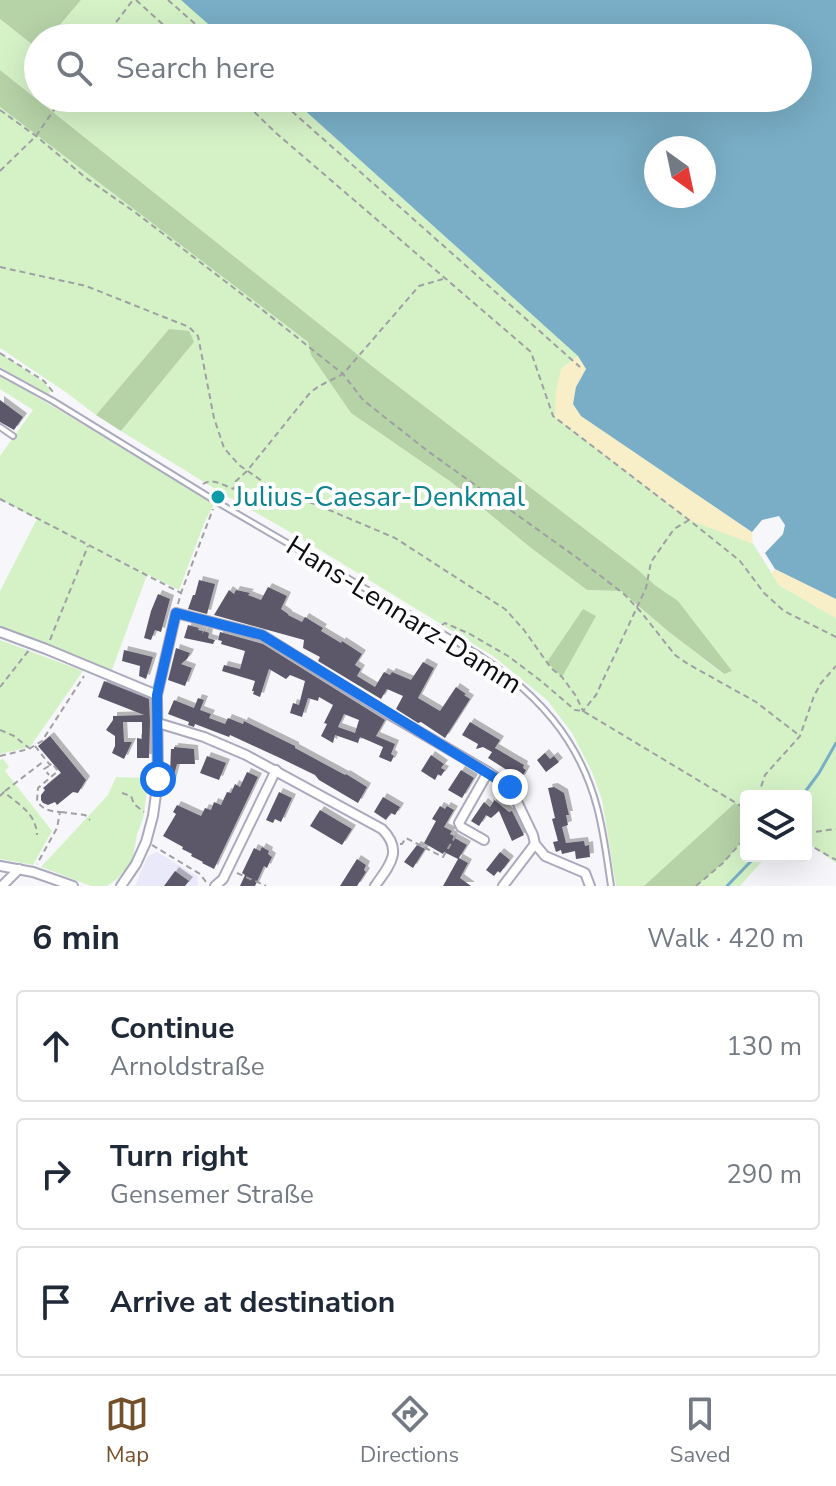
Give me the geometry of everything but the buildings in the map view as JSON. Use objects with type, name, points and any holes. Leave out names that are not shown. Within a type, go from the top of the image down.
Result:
[{"type":"street","points":[[121,886],[136,864],[153,816],[158,779],[157,695],[176,613],[262,635],[488,772],[510,787],[535,844],[545,856],[585,873],[590,886]]},
{"type":"street","points":[[0,632],[157,695]]},
{"type":"street","points":[[158,723],[204,737],[246,755],[382,829],[390,836],[394,856],[375,886]]},
{"type":"street","points":[[212,886],[223,879],[229,869],[276,770]]},
{"type":"street","points":[[484,840],[459,823],[488,772]]},
{"type":"street","points":[[503,886],[535,844]]},
{"type":"street","points":[[0,866],[33,872],[73,886]]},
{"type":"street","points":[[2,886],[19,869]]},
{"type":"lane","name":"Hans-Lennarz-Damm","points":[[0,372],[435,629],[519,683],[551,715],[581,763],[599,811],[611,886]]},
{"type":"lane","points":[[0,427],[13,436]]},
{"type":"path","points":[[115,24],[134,0],[162,24]]},
{"type":"path","points":[[168,0],[195,24]]},
{"type":"path","points":[[0,110],[343,374],[363,400],[429,452],[624,594],[675,655],[756,702],[800,736]]},
{"type":"path","points":[[0,171],[36,136],[52,112]]},
{"type":"path","points":[[254,112],[531,352],[553,416],[740,561],[764,593],[784,611],[836,637]]},
{"type":"path","points":[[293,112],[580,367]]},
{"type":"path","points":[[0,267],[86,286],[189,327],[198,336],[214,418],[224,448],[247,471],[278,492],[395,538],[505,609],[551,668],[562,677],[583,711]]},
{"type":"path","points":[[197,490],[206,481],[234,489],[236,481],[319,384],[343,374],[419,286],[445,279]]},
{"type":"path","points":[[0,353],[44,381],[54,393],[53,401]]},
{"type":"path","points":[[0,499],[181,593]]},
{"type":"path","points":[[176,613],[217,502]]},
{"type":"path","points":[[583,711],[596,695],[646,588],[651,562],[674,529],[689,520]]},
{"type":"path","points":[[46,649],[89,545]]},
{"type":"path","points":[[435,629],[445,623],[470,634],[508,656],[575,710],[583,711],[740,805]]},
{"type":"path","points":[[0,687],[34,644]]},
{"type":"path","points":[[760,790],[765,775],[800,736],[814,696],[836,666]]},
{"type":"path","points":[[0,756],[29,749],[42,741],[90,667]]},
{"type":"path","points":[[0,730],[14,736],[29,749]]},
{"type":"path","points":[[35,746],[50,765]]},
{"type":"path","points":[[0,796],[46,760]]},
{"type":"path","points":[[51,777],[44,769],[52,763],[63,776]]},
{"type":"path","points":[[58,771],[38,788],[37,801],[47,811],[85,815],[90,820]]},
{"type":"path","points":[[4,792],[18,801],[33,818],[37,835]]},
{"type":"path","points":[[122,793],[131,796],[137,808],[153,816]]},
{"type":"path","points":[[33,872],[57,828],[60,812]]},
{"type":"path","points":[[393,846],[402,844],[406,838],[443,857],[461,827]]},
{"type":"path","points":[[812,832],[836,829]]},
{"type":"path","points":[[146,842],[200,874],[212,886]]},
{"type":"path","points":[[696,886],[740,844]]},
{"type":"path","points":[[812,846],[836,860]]},
{"type":"path","points":[[229,869],[266,886]]},
{"type":"shaded area","points":[[157,852],[197,876],[197,886],[135,886],[147,857]]},
{"type":"green space","points":[[0,0],[81,0],[61,24],[24,24],[24,38],[0,19]]},
{"type":"green space","points":[[81,0],[183,0],[209,24],[61,24]]},
{"type":"green space","points":[[0,19],[24,38],[24,89],[0,70]]},
{"type":"green space","points":[[0,70],[24,89],[24,112],[53,112],[377,370],[678,601],[732,671],[724,674],[621,591],[587,590],[451,482],[351,413],[311,355],[308,342],[0,107]]},
{"type":"green space","points":[[0,107],[308,342],[312,355],[351,413],[451,482],[587,590],[621,591],[723,674],[731,671],[656,586],[377,370],[53,112],[307,112],[578,356],[561,369],[752,542],[779,585],[836,618],[836,863],[812,846],[812,790],[740,790],[740,862],[762,862],[740,886],[616,886],[602,800],[592,772],[572,733],[547,700],[493,656],[121,431],[194,342],[168,330],[96,415],[0,348]]},
{"type":"green space","points":[[169,329],[189,331],[194,342],[121,431],[96,415]]},
{"type":"green space","points":[[0,353],[45,383],[49,395],[0,367]]},
{"type":"green space","points":[[0,375],[215,503],[179,590],[106,554],[147,575],[112,670],[0,629],[0,591],[37,519],[0,499],[0,456],[33,410],[0,389]]},
{"type":"green space","points":[[583,609],[596,616],[562,677],[547,662]]},
{"type":"green space","points":[[0,640],[83,671],[30,747],[0,754]]},
{"type":"green space","points":[[3,759],[9,767],[5,771],[52,831],[33,865],[0,859],[0,760]]},
{"type":"green space","points":[[116,777],[149,778],[143,819],[128,866],[107,886],[91,886],[41,867],[108,795]]},
{"type":"green space","points":[[735,803],[740,806],[740,844],[696,886],[644,886]]},
{"type":"sand","points":[[578,356],[586,369],[576,387],[581,416],[752,532],[753,544],[689,520],[555,417],[561,369]]},
{"type":"sand","points":[[775,569],[836,599],[836,618],[779,585],[771,573]]},
{"type":"water","points":[[181,0],[836,0],[836,599],[775,569],[765,553],[783,534],[785,525],[779,516],[762,520],[752,532],[581,416],[573,404],[576,387],[586,369],[578,356],[307,112],[812,112],[812,24],[208,24]]},
{"type":"waterway","points":[[806,790],[836,743]]},
{"type":"waterway","points":[[727,886],[750,862]]},
{"type":"place","name":"Julius-Caesar-Denkmal","points":[[218,497]]},
{"type":"route","points":[[158,779],[157,695],[176,613],[262,635],[510,787]]}]
